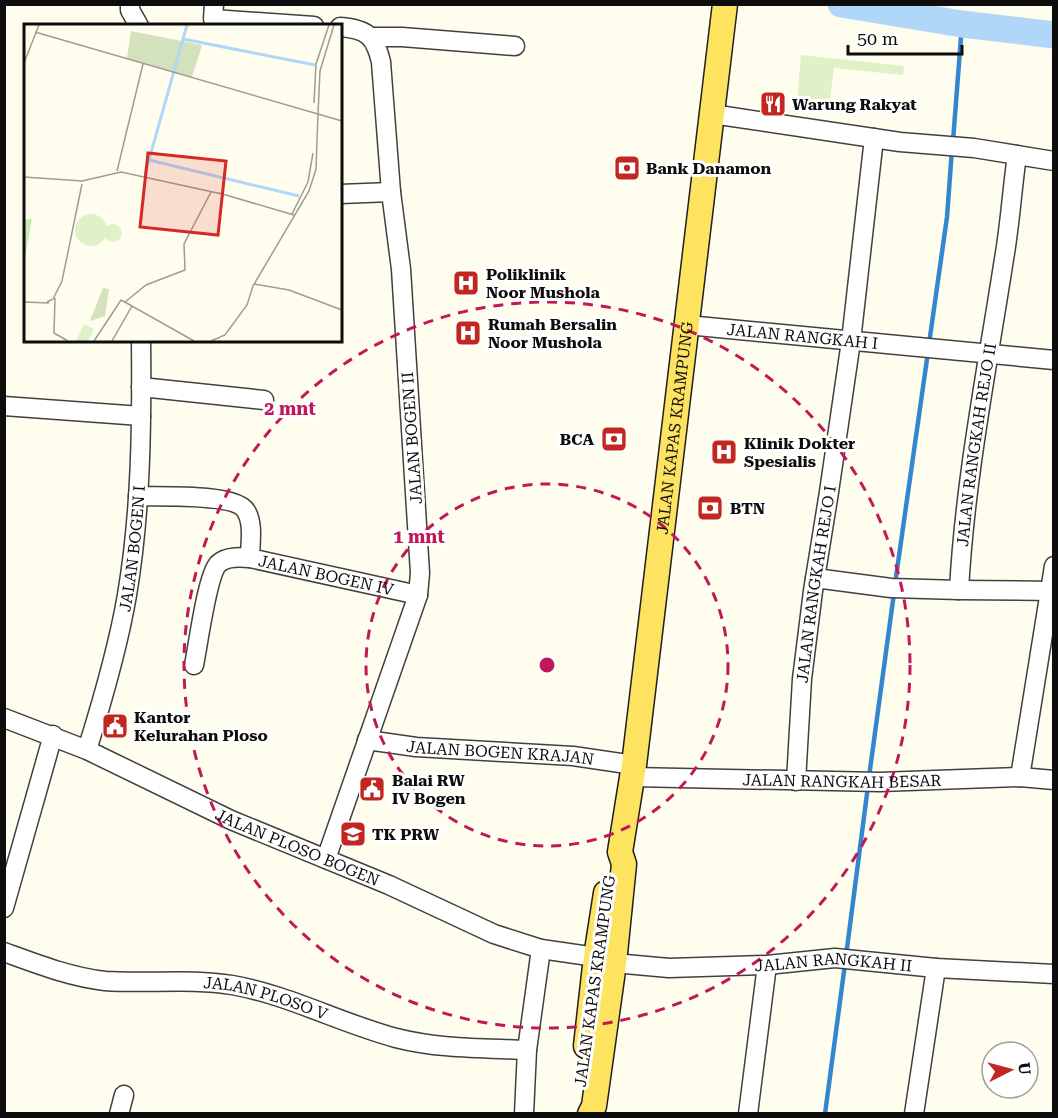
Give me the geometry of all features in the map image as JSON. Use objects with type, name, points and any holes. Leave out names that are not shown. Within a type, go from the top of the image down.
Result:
[{"type":"main road","name":"JALAN KAPAS KRAMPUNG","points":[[590,1113],[594,1106],[611,861],[620,852],[633,771],[725,4]]},
{"type":"main road","name":"JALAN KAPAS KRAMPUNG","points":[[581,1113],[578,1105],[605,960]]},
{"type":"street","points":[[130,4],[130,10],[138,24]]},
{"type":"street","points":[[214,4],[213,19],[285,24]]},
{"type":"street","points":[[342,27],[362,30],[371,37],[402,37],[515,46]]},
{"type":"street","name":"JALAN BOGEN II","points":[[326,859],[420,585],[420,555],[401,269],[391,192],[381,62],[376,44],[371,37]]},
{"type":"street","points":[[712,114],[874,138],[974,148],[1053,160]]},
{"type":"street","name":"JALAN RANGKAH REJO I","points":[[796,781],[802,679],[851,341],[874,138]]},
{"type":"street","name":"JALAN RANGKAH REJO II","points":[[959,590],[962,537],[974,442],[1005,256],[1017,155]]},
{"type":"street","points":[[342,194],[391,192]]},
{"type":"street","name":"JALAN RANGKAH I","points":[[687,325],[1053,360]]},
{"type":"street","name":"JALAN BOGEN I","points":[[87,750],[111,671],[127,594],[138,496],[141,342]]},
{"type":"street","points":[[141,387],[264,400]]},
{"type":"street","points":[[4,406],[141,417]]},
{"type":"street","name":"JALAN BOGEN IV","points":[[138,496],[217,499],[241,505],[249,517],[250,558],[418,595]]},
{"type":"street","points":[[194,665],[209,587],[216,567],[228,559],[250,558]]},
{"type":"street","points":[[1020,777],[1052,591],[1053,566]]},
{"type":"street","points":[[815,578],[898,589],[1052,591]]},
{"type":"street","name":"JALAN PLOSO BOGEN","points":[[4,718],[87,750],[231,820],[389,885],[474,926],[541,949],[605,960]]},
{"type":"street","points":[[4,908],[53,735]]},
{"type":"street","name":"JALAN BOGEN KRAJAN","points":[[367,740],[416,747],[573,756],[633,771]]},
{"type":"street","name":"JALAN RANGKAH BESAR","points":[[633,771],[796,781],[880,782],[1020,777],[1053,780]]},
{"type":"street","points":[[524,1113],[528,1050],[541,949]]},
{"type":"street","name":"JALAN PLOSO V","points":[[4,952],[55,971],[89,978],[121,981],[204,982],[243,988],[301,1004],[396,1038],[423,1043],[528,1050]]},
{"type":"street","name":"JALAN RANGKAH II","points":[[605,960],[669,968],[766,965],[843,958],[936,968],[1053,974]]},
{"type":"street","points":[[748,1113],[766,965]]},
{"type":"street","points":[[914,1113],[936,968]]},
{"type":"street","points":[[119,1113],[124,1095]]},
{"type":"green space","points":[[801,55],[904,66],[903,75],[834,68],[829,106],[797,102]]},
{"type":"waterway","points":[[841,4],[962,24],[1054,35]]},
{"type":"waterway","points":[[953,141],[962,24]]},
{"type":"waterway","points":[[929,344],[947,217],[952,149]]},
{"type":"waterway","points":[[895,584],[928,352]]},
{"type":"waterway","points":[[869,777],[894,593]]},
{"type":"waterway","points":[[846,956],[868,786]]},
{"type":"waterway","points":[[825,1114],[845,964]]},
{"type":"place","name":"Warung Rakyat","points":[[773,104]]},
{"type":"place","name":"Bank Danamon","points":[[627,168]]},
{"type":"place","name":"Poliklinik Noor Mushola","points":[[466,283]]},
{"type":"place","name":"Rumah Bersalin Noor Mushola","points":[[468,333]]},
{"type":"place","name":"BCA","points":[[614,439]]},
{"type":"place","name":"Klinik Dokter Spesialis","points":[[724,452]]},
{"type":"place","name":"BTN","points":[[710,508]]},
{"type":"place","name":"Kantor Kelurahan Ploso","points":[[115,726]]},
{"type":"place","name":"Balai RW IV Bogen","points":[[372,789]]},
{"type":"place","name":"TK PRW","points":[[353,834]]}]
